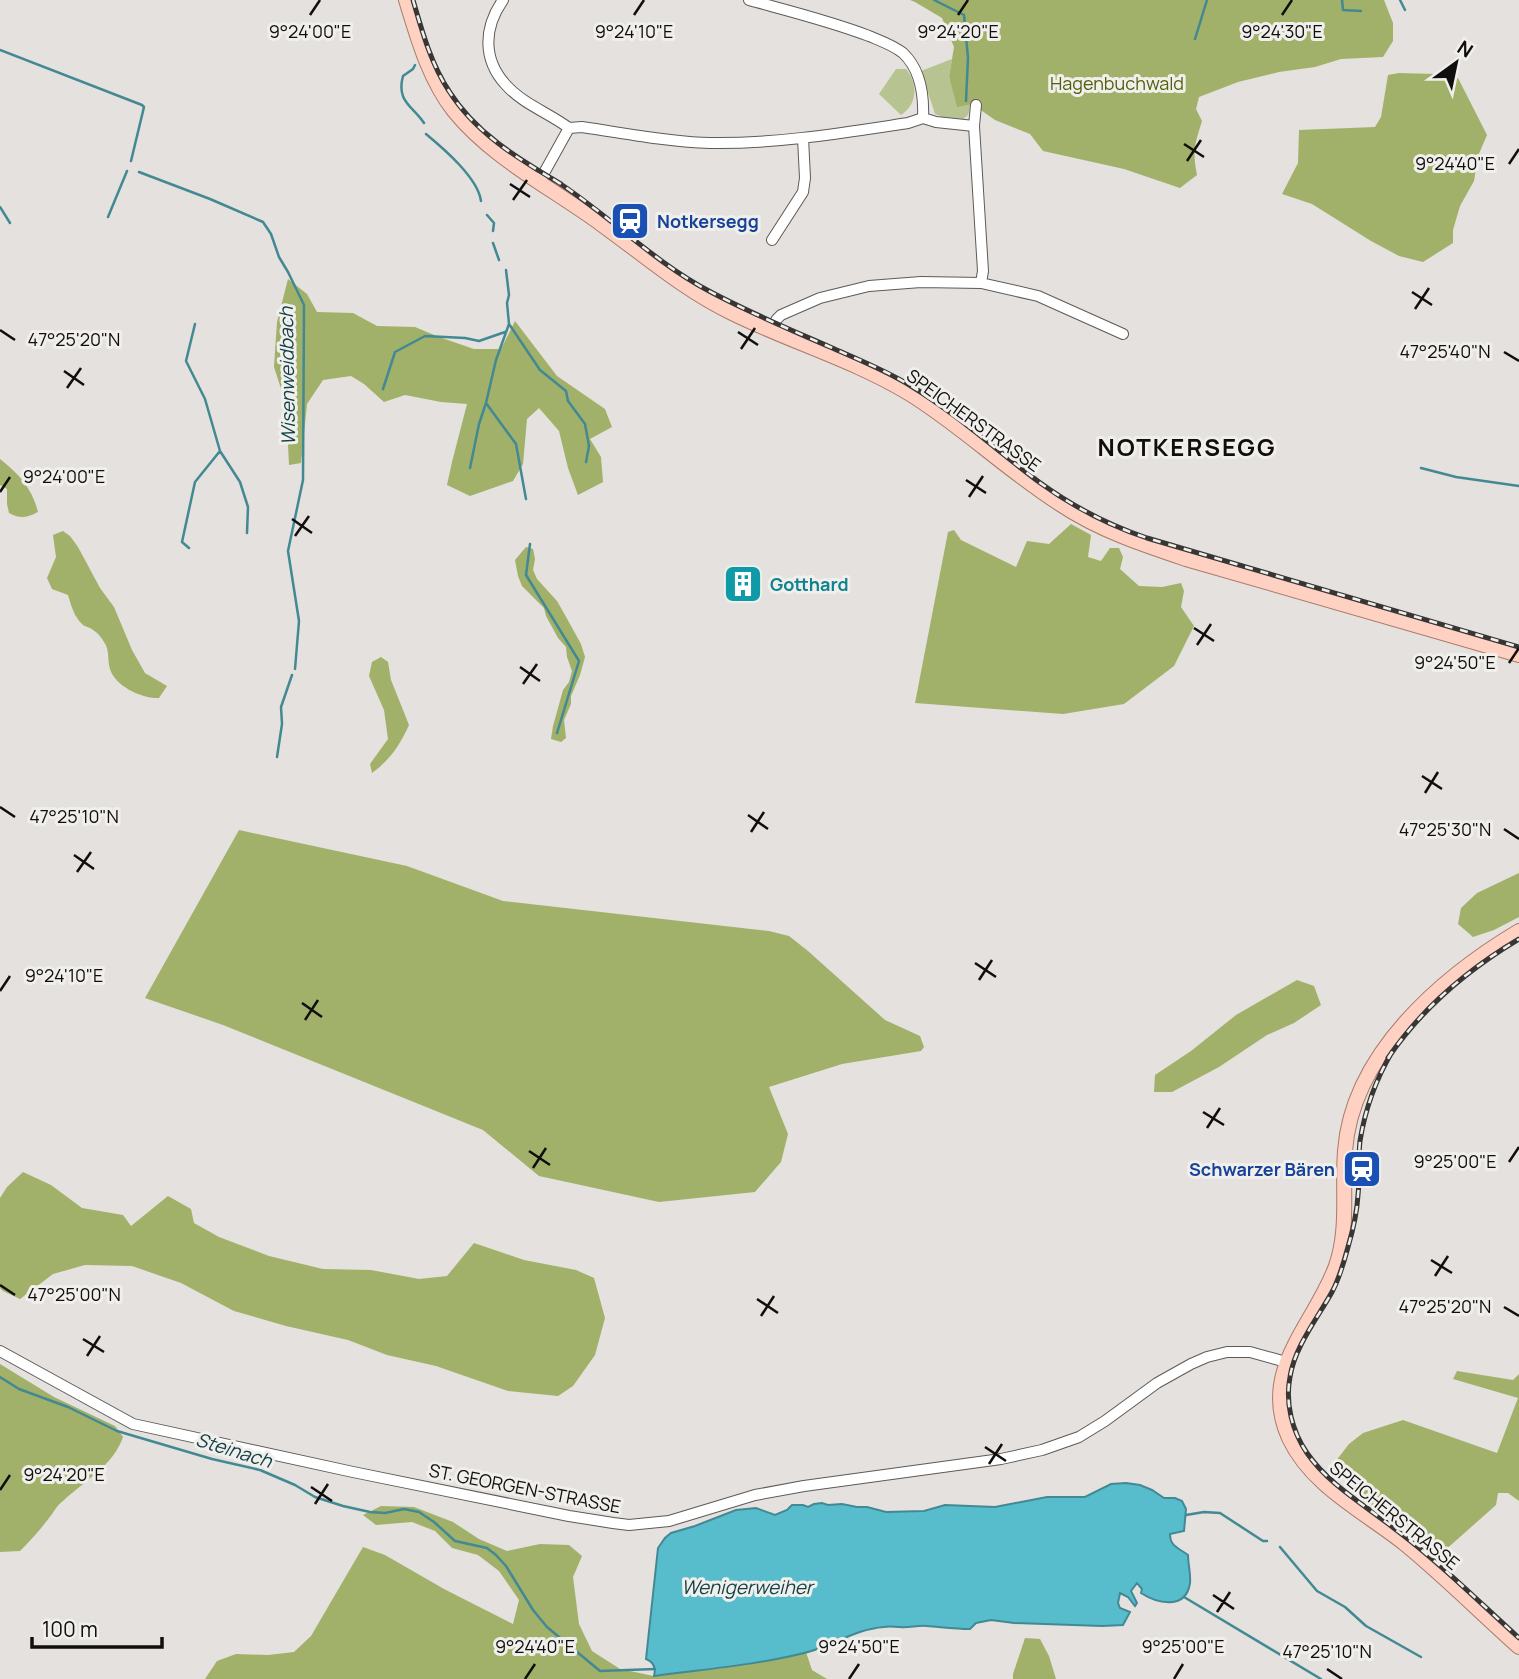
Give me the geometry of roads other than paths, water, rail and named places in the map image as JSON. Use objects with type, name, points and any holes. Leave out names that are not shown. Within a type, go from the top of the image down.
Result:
[{"type":"main road","name":"SPEICHERSTRASSE","points":[[406,0],[426,61],[447,101],[459,117],[503,156],[689,289],[731,313],[862,369],[911,395],[957,426],[1036,488],[1106,530],[1186,559],[1519,654]]},
{"type":"main road","name":"SPEICHERSTRASSE","points":[[1519,931],[1471,961],[1426,1000],[1392,1040],[1368,1076],[1355,1102],[1347,1134],[1344,1228],[1339,1257],[1324,1293],[1300,1332],[1286,1362],[1281,1396],[1284,1424],[1310,1469],[1329,1488],[1415,1553],[1519,1647]]},
{"type":"street","points":[[503,0],[489,28],[488,48],[494,66],[506,85],[516,94],[569,128],[582,127],[710,143],[803,138],[908,123],[923,118],[974,126]]},
{"type":"street","points":[[749,0],[854,30],[890,44],[903,54],[919,77],[923,92],[923,118]]},
{"type":"street","points":[[795,12],[798,0]]},
{"type":"street","points":[[976,105],[974,126],[983,271],[981,284]]},
{"type":"street","points":[[539,182],[569,128]]},
{"type":"street","points":[[772,240],[803,192],[803,138]]},
{"type":"street","points":[[770,330],[777,319],[821,298],[869,286],[921,282],[981,284],[1038,296],[1122,334]]},
{"type":"street","name":"ST. GEORGEN-STRASSE","points":[[0,1351],[133,1424],[580,1518],[629,1525],[669,1521],[755,1495],[804,1486],[979,1463],[1042,1450],[1079,1437],[1157,1383],[1208,1357],[1227,1352],[1250,1352],[1286,1362]]},
{"type":"water","name":"Wenigerweiher","points":[[1111,1484],[1140,1485],[1164,1498],[1182,1501],[1186,1509],[1184,1531],[1170,1534],[1170,1538],[1176,1547],[1188,1555],[1190,1583],[1183,1598],[1170,1602],[1155,1600],[1141,1593],[1142,1589],[1137,1583],[1131,1591],[1137,1603],[1135,1606],[1128,1597],[1120,1593],[1120,1608],[1130,1612],[1123,1625],[1014,1623],[991,1620],[976,1623],[970,1629],[924,1626],[874,1628],[818,1649],[789,1656],[654,1676],[654,1666],[646,1659],[658,1548],[671,1533],[736,1510],[756,1508],[775,1515],[792,1505],[808,1507],[822,1503],[867,1507],[886,1512],[924,1511],[945,1505],[995,1507],[1047,1497],[1085,1497]]},
{"type":"waterway","points":[[934,0],[964,15],[968,58],[966,101]]},
{"type":"waterway","points":[[1195,39],[1207,0]]},
{"type":"waterway","points":[[1342,0],[1343,10],[1361,11]]},
{"type":"waterway","points":[[1400,0],[1405,10]]},
{"type":"waterway","points":[[0,50],[142,105],[144,107],[131,161]]},
{"type":"waterway","points":[[415,65],[403,76],[402,92],[407,103],[424,123]]},
{"type":"waterway","points":[[426,134],[467,174],[479,192],[481,201]]},
{"type":"waterway","points":[[108,217],[127,171]]},
{"type":"waterway","name":"Wisenweidbach","points":[[139,172],[263,222],[304,305],[303,480],[288,551],[299,621],[295,669]]},
{"type":"waterway","points":[[0,207],[10,223]]},
{"type":"waterway","points":[[487,215],[494,223],[493,231]]},
{"type":"waterway","points":[[493,243],[499,260]]},
{"type":"waterway","points":[[506,270],[509,324],[540,370],[566,391],[568,401],[585,424],[589,446],[586,462]]},
{"type":"waterway","points":[[189,548],[182,542],[195,482],[220,451],[205,399],[186,361],[195,324]]},
{"type":"waterway","points":[[509,324],[496,360],[486,403],[516,444],[526,499]]},
{"type":"waterway","points":[[383,389],[395,352],[425,336],[479,341],[505,332]]},
{"type":"waterway","points":[[470,468],[486,403]]},
{"type":"waterway","points":[[220,451],[240,482],[248,507],[247,533]]},
{"type":"waterway","points":[[1421,468],[1456,477],[1519,486]]},
{"type":"waterway","points":[[530,544],[526,575],[579,661],[557,733]]},
{"type":"waterway","name":"Wisenweidbach","points":[[277,757],[282,724],[281,707],[292,675]]},
{"type":"waterway","name":"Steinach","points":[[0,1377],[19,1389],[68,1407],[117,1431],[260,1470],[315,1497],[370,1512],[385,1513],[404,1509],[419,1512],[455,1541],[487,1548],[496,1555],[547,1627],[600,1671],[655,1669]]},
{"type":"waterway","points":[[1186,1515],[1220,1513],[1267,1541]]},
{"type":"waterway","points":[[1280,1547],[1317,1591],[1345,1607],[1366,1626],[1421,1657]]},
{"type":"waterway","name":"Steinach","points":[[1184,1597],[1321,1679]]},
{"type":"railway","points":[[413,0],[432,59],[460,106],[499,144],[561,184]]},
{"type":"railway","points":[[553,179],[688,279],[739,306],[901,380],[944,408],[1052,491],[1104,521],[1147,538],[1519,647]]},
{"type":"railway","points":[[1388,1058],[1415,1023],[1447,991],[1519,939]]},
{"type":"railway","points":[[1392,1052],[1376,1084],[1362,1129],[1357,1208],[1343,1264],[1335,1286],[1302,1344],[1293,1366],[1288,1397],[1291,1416],[1307,1453],[1326,1475],[1427,1555],[1519,1638]]},
{"type":"place","name":"Notkersegg","points":[[630,221]]},
{"type":"place","name":"Gotthard","points":[[743,584]]},
{"type":"place","name":"Schwarzer Bären","points":[[1362,1169]]},
{"type":"district","name":"NOTKERSEGG","points":[[1187,446]]},
{"type":"park label","name":"Hagenbuchwald","points":[[1117,83]]}]
